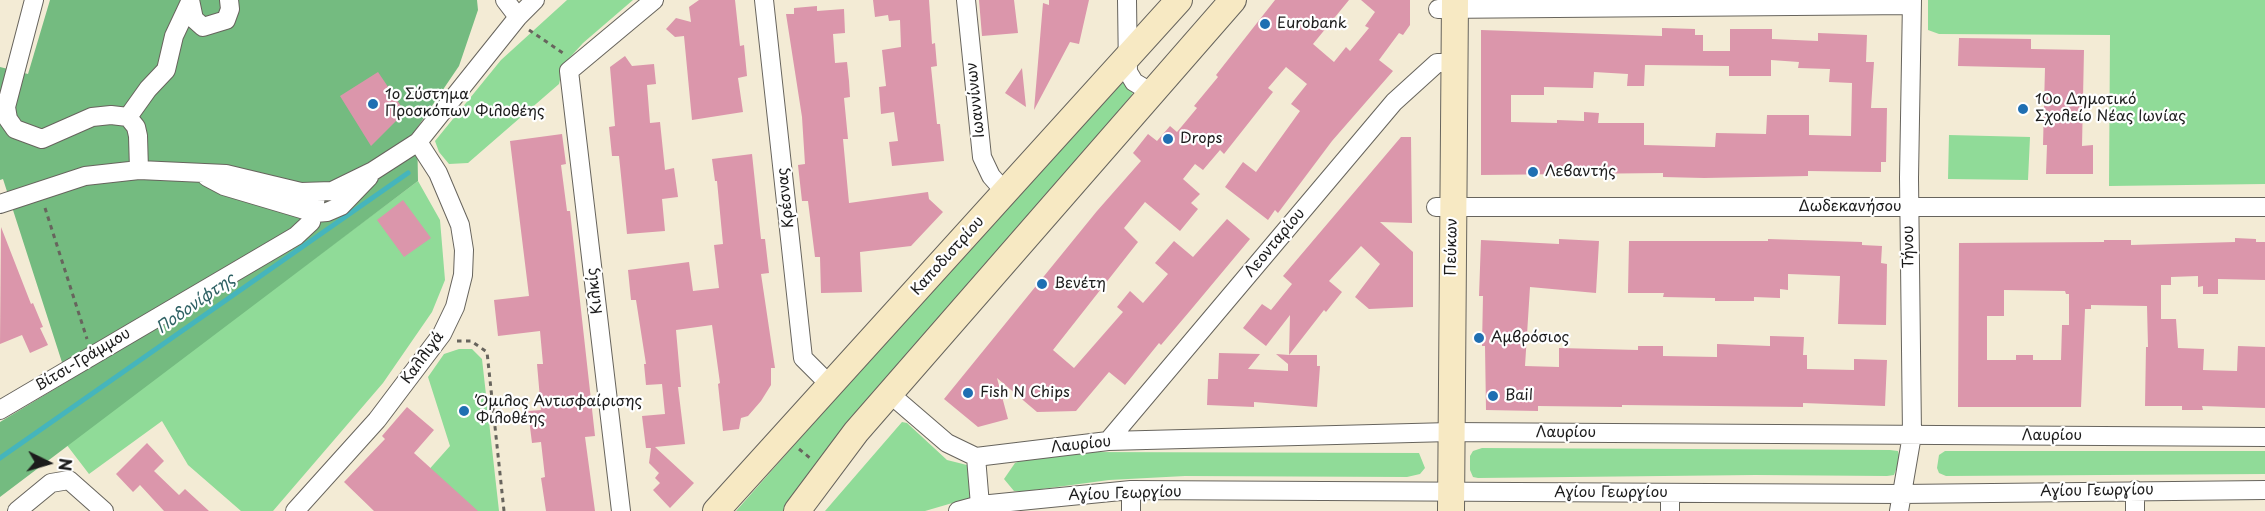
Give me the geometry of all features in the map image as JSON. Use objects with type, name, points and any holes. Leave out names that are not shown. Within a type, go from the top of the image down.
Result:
[{"type":"main road","name":"Καποδιστρίου","points":[[716,511],[1179,0]]},
{"type":"main road","points":[[797,511],[890,394],[1157,88],[1227,3]]},
{"type":"main road","name":"Πεύκων","points":[[1442,502],[1446,4]]},
{"type":"street","points":[[34,0],[8,61],[6,107],[8,119],[15,129],[42,139],[92,117],[111,115],[128,117],[136,127],[138,136],[139,170]]},
{"type":"street","points":[[190,1],[194,19],[203,27],[226,20],[230,9],[229,0]]},
{"type":"street","points":[[505,0],[520,9]]},
{"type":"street","points":[[0,204],[39,189],[85,176],[139,170],[226,174],[301,192],[332,191],[373,171],[418,142],[520,9],[535,0]]},
{"type":"street","points":[[569,71],[654,0]]},
{"type":"street","name":"Κρέσνας","points":[[764,0],[804,358],[830,385]]},
{"type":"street","name":"Ιωαννίνων","points":[[966,0],[982,157],[991,176],[1005,192]]},
{"type":"street","points":[[1127,0],[1126,58],[1128,72],[1134,82],[1144,88],[1157,88]]},
{"type":"street","points":[[128,117],[148,89],[166,70],[174,36],[190,1]]},
{"type":"street","points":[[1446,4],[1912,3]]},
{"type":"street","name":"Τήνου","points":[[1900,502],[1912,435],[1909,207],[1912,3]]},
{"type":"street","name":"Λεονταρίου","points":[[1108,441],[1394,102],[1445,63]]},
{"type":"street","name":"Κιλκίς","points":[[569,71],[621,511]]},
{"type":"street","name":"Καλλιγά","points":[[295,511],[377,420],[433,347],[455,307],[463,275],[464,250],[460,225],[438,173],[418,142]]},
{"type":"street","points":[[203,174],[224,186],[315,213],[327,212],[341,206],[373,171]]},
{"type":"street","points":[[315,213],[317,192]]},
{"type":"street","name":"Δωδεκανήσου","points":[[1444,207],[2265,207]]},
{"type":"street","name":"Βίτσι-Γράμμου","points":[[0,410],[296,236],[311,222],[315,213]]},
{"type":"street","points":[[890,394],[947,443],[976,457],[980,506]]},
{"type":"street","name":"Λαυρίου","points":[[976,457],[1108,441],[1442,432],[2265,437]]},
{"type":"street","points":[[17,511],[51,483],[69,480],[104,511]]},
{"type":"street","points":[[1131,490],[1131,511]]},
{"type":"street","name":"Αγίου Γεωργίου","points":[[958,511],[980,506],[1131,490],[1442,502],[1670,493],[1900,502],[2135,490],[2265,490]]},
{"type":"street","points":[[2135,490],[2135,511]]},
{"type":"street","points":[[1670,493],[1670,511]]},
{"type":"path","points":[[520,9],[525,27],[566,55],[569,71]]},
{"type":"path","points":[[39,189],[92,354]]},
{"type":"path","points":[[433,347],[471,341],[487,352],[504,511]]},
{"type":"path","points":[[784,436],[826,472]]},
{"type":"green space","points":[[50,0],[477,0],[478,10],[459,66],[417,128],[418,181],[0,497],[0,422],[68,381],[3,179],[0,180],[0,67],[28,74]]},
{"type":"green space","points":[[567,0],[633,0],[583,43],[564,64],[559,84],[468,163],[449,164],[439,152],[435,141],[501,60]]},
{"type":"green space","points":[[1928,0],[2265,0],[2265,184],[2109,186],[2110,35],[1939,34],[1928,30]]},
{"type":"green space","points":[[1123,82],[1132,84],[1135,89],[1131,96],[787,511],[736,511],[887,340]]},
{"type":"green space","points":[[1949,135],[2030,137],[2028,180],[1948,179]]},
{"type":"green space","points":[[418,181],[440,220],[445,280],[432,312],[383,383],[273,511],[241,511],[188,465],[162,421],[89,474],[66,444]]},
{"type":"green space","name":"Όμιλος Αντισφαίρισης Φιλοθέης","points":[[459,349],[472,349],[482,359],[499,511],[392,511],[450,446],[428,377],[444,354]]},
{"type":"green space","points":[[902,422],[907,423],[947,460],[971,466],[973,497],[925,511],[825,511]]},
{"type":"green space","points":[[1482,448],[1890,450],[1898,451],[1900,459],[1894,475],[1887,476],[1473,477],[1470,470],[1470,456],[1473,451]]},
{"type":"green space","points":[[1945,451],[2265,451],[2265,474],[1946,476],[1939,473],[1937,468],[1939,455]]},
{"type":"green space","points":[[1080,452],[1419,453],[1425,468],[1420,474],[1407,477],[1185,476],[1109,480],[1027,491],[1014,491],[1004,479],[1015,463],[1031,457]]},
{"type":"building","points":[[699,0],[735,0],[740,46],[744,45],[747,76],[738,78],[743,112],[692,120],[684,36],[675,37],[666,29],[676,18],[691,22],[689,7]]},
{"type":"building","points":[[873,0],[929,0],[932,44],[935,43],[937,66],[931,67],[937,124],[940,124],[944,161],[892,166],[889,142],[898,141],[894,112],[881,114],[879,87],[886,86],[882,50],[901,47],[900,20],[889,21],[888,15],[875,17]]},
{"type":"building","points":[[979,0],[1014,0],[1018,33],[982,36]]},
{"type":"building","points":[[1049,0],[1089,0],[1079,44],[1070,42],[1034,110],[1043,3],[1049,5]]},
{"type":"building","points":[[1275,0],[1349,0],[1313,44],[1334,62],[1346,47],[1350,51],[1369,28],[1365,26],[1375,12],[1361,0],[1410,0],[1410,25],[1403,35],[1399,33],[1379,60],[1393,71],[1332,141],[1278,213],[1275,210],[1268,220],[1225,187],[1243,162],[1256,172],[1300,111],[1291,104],[1307,84],[1286,67],[1268,88],[1273,92],[1224,154],[1220,150],[1203,170],[1195,164],[1183,179],[1200,194],[1191,203],[1198,209],[1180,231],[1145,202],[1124,228],[1138,242],[1053,350],[1074,368],[1123,312],[1117,307],[1130,291],[1143,303],[1168,274],[1155,263],[1174,241],[1193,257],[1227,219],[1250,239],[1161,345],[1159,343],[1125,385],[1109,372],[1076,411],[1037,412],[997,378],[1008,419],[978,427],[944,399],[1097,211],[1141,161],[1133,153],[1148,134],[1157,141],[1170,126],[1177,132],[1197,108],[1194,106],[1218,77],[1216,75]]},
{"type":"building","points":[[817,6],[817,11],[844,9],[845,33],[833,34],[835,63],[847,62],[849,81],[850,97],[844,98],[848,139],[843,139],[849,203],[928,192],[929,199],[943,212],[911,246],[860,252],[862,292],[821,293],[820,257],[815,257],[808,201],[802,201],[798,165],[805,164],[802,117],[786,14],[794,14],[794,8]]},
{"type":"building","points":[[1662,28],[1695,29],[1695,35],[1703,35],[1703,51],[1730,51],[1730,29],[1772,29],[1772,39],[1818,41],[1818,33],[1867,35],[1866,62],[1874,62],[1871,108],[1887,108],[1886,162],[1881,162],[1881,172],[1808,171],[1808,176],[1704,178],[1663,177],[1663,173],[1481,175],[1481,30],[1662,36]],"holes":[[[1771,60],[1799,62],[1798,68],[1830,69],[1829,82],[1852,83],[1851,136],[1809,135],[1809,115],[1767,115],[1766,134],[1716,133],[1715,147],[1644,145],[1644,123],[1598,123],[1599,113],[1584,112],[1584,121],[1511,122],[1511,95],[1544,95],[1544,87],[1593,88],[1594,72],[1628,74],[1627,86],[1644,86],[1645,65],[1729,66],[1729,76],[1771,76]]]},
{"type":"building","points":[[1959,38],[2031,39],[2031,49],[2084,50],[2082,146],[2093,145],[2093,174],[2046,174],[2047,145],[2043,145],[2045,68],[1958,66]]},
{"type":"building","points":[[625,56],[632,66],[654,64],[656,84],[647,85],[650,123],[660,122],[665,170],[674,168],[678,197],[662,199],[665,231],[627,234],[619,156],[612,156],[609,127],[615,126],[610,67]]},
{"type":"building","points":[[1022,68],[1026,107],[1005,93]]},
{"type":"building","name":"1ο Σύστημα Προσκόπων Φιλοθέης","points":[[378,72],[405,112],[371,146],[340,96]]},
{"type":"building","points":[[562,134],[566,164],[561,165],[567,211],[570,211],[595,436],[585,437],[595,511],[546,511],[541,478],[545,477],[541,442],[532,443],[528,411],[541,410],[537,364],[543,364],[540,331],[498,336],[494,300],[529,296],[510,141]]},
{"type":"building","points":[[1401,137],[1411,137],[1412,223],[1380,222],[1413,252],[1413,307],[1369,309],[1355,297],[1380,264],[1361,246],[1329,281],[1342,292],[1326,312],[1324,310],[1289,355],[1290,315],[1266,346],[1243,328],[1262,304],[1271,310],[1292,284],[1283,276]]},
{"type":"building","points":[[752,154],[761,239],[765,239],[769,273],[761,274],[775,368],[771,368],[771,385],[748,416],[741,418],[739,429],[723,431],[718,384],[720,383],[712,325],[676,330],[681,387],[678,387],[685,444],[655,447],[694,483],[670,508],[653,490],[660,483],[655,478],[659,473],[649,463],[651,448],[646,448],[642,416],[665,414],[662,384],[646,385],[644,364],[646,364],[636,300],[631,300],[628,270],[689,262],[693,291],[719,288],[714,245],[723,244],[717,181],[715,181],[712,159]]},
{"type":"building","points":[[403,200],[431,238],[404,257],[377,220]]},
{"type":"building","points":[[1,227],[31,304],[33,303],[43,327],[40,328],[48,345],[30,353],[22,335],[0,344]]},
{"type":"building","points":[[2235,238],[2265,242],[2265,280],[2218,279],[2218,294],[2203,294],[2203,286],[2198,287],[2198,276],[2171,277],[2171,285],[2161,285],[2161,319],[2176,319],[2178,348],[2204,349],[2203,370],[2237,371],[2238,346],[2265,347],[2265,408],[2202,406],[2203,410],[2182,410],[2182,406],[2145,406],[2146,347],[2148,347],[2147,306],[2091,305],[2091,309],[2085,309],[2081,407],[1958,407],[1959,243],[2131,240],[2131,245],[2235,242]],"holes":[[[2004,290],[2065,291],[2069,294],[2069,325],[2062,325],[2061,360],[2033,360],[2033,355],[2016,355],[2016,360],[1987,360],[1987,316],[2004,316]]]},
{"type":"building","points":[[1559,239],[1599,241],[1596,293],[1530,287],[1525,366],[1559,367],[1559,348],[1638,350],[1638,346],[1663,346],[1663,356],[1717,357],[1717,344],[1770,346],[1770,336],[1804,337],[1803,355],[1807,355],[1807,369],[1854,370],[1854,359],[1887,360],[1885,406],[1803,403],[1803,407],[1622,405],[1622,407],[1538,406],[1538,411],[1486,410],[1485,346],[1482,346],[1483,296],[1479,296],[1481,240],[1559,244]]},
{"type":"building","points":[[1768,239],[1862,242],[1862,245],[1882,246],[1881,263],[1887,264],[1886,325],[1838,324],[1840,276],[1788,274],[1788,290],[1780,289],[1780,298],[1754,297],[1754,301],[1715,301],[1715,298],[1663,297],[1664,293],[1628,293],[1629,241],[1768,241]]},
{"type":"building","points":[[1219,353],[1260,354],[1248,369],[1288,371],[1288,364],[1276,354],[1317,355],[1317,366],[1320,366],[1317,407],[1254,402],[1254,407],[1207,405],[1208,379],[1218,379]]},
{"type":"building","points":[[407,407],[434,430],[414,453],[478,511],[374,511],[344,482],[385,439],[382,436]]},
{"type":"building","points":[[147,443],[164,461],[154,471],[179,495],[185,489],[209,511],[164,511],[140,485],[133,492],[116,474]]},
{"type":"waterway","name":"Ποδονίφτης","points":[[0,458],[408,173]]},
{"type":"place","name":"Eurobank","points":[[1265,24]]},
{"type":"place","name":"1ο Σύστημα Προσκόπων Φιλοθέης","points":[[373,104]]},
{"type":"place","name":"10ο Δημοτικό Σχολείο Νέας Ιωνίας","points":[[2023,109]]},
{"type":"place","name":"Drops","points":[[1168,139]]},
{"type":"place","name":"Λεβαντής","points":[[1533,172]]},
{"type":"place","name":"Βενέτη","points":[[1042,284]]},
{"type":"place","name":"Αμβρόσιος","points":[[1479,338]]},
{"type":"place","name":"Fish N Chips","points":[[968,393]]},
{"type":"place","name":"Bail","points":[[1493,396]]},
{"type":"place","name":"Όμιλος Αντισφαίρισης Φιλοθέης","points":[[464,411]]}]
